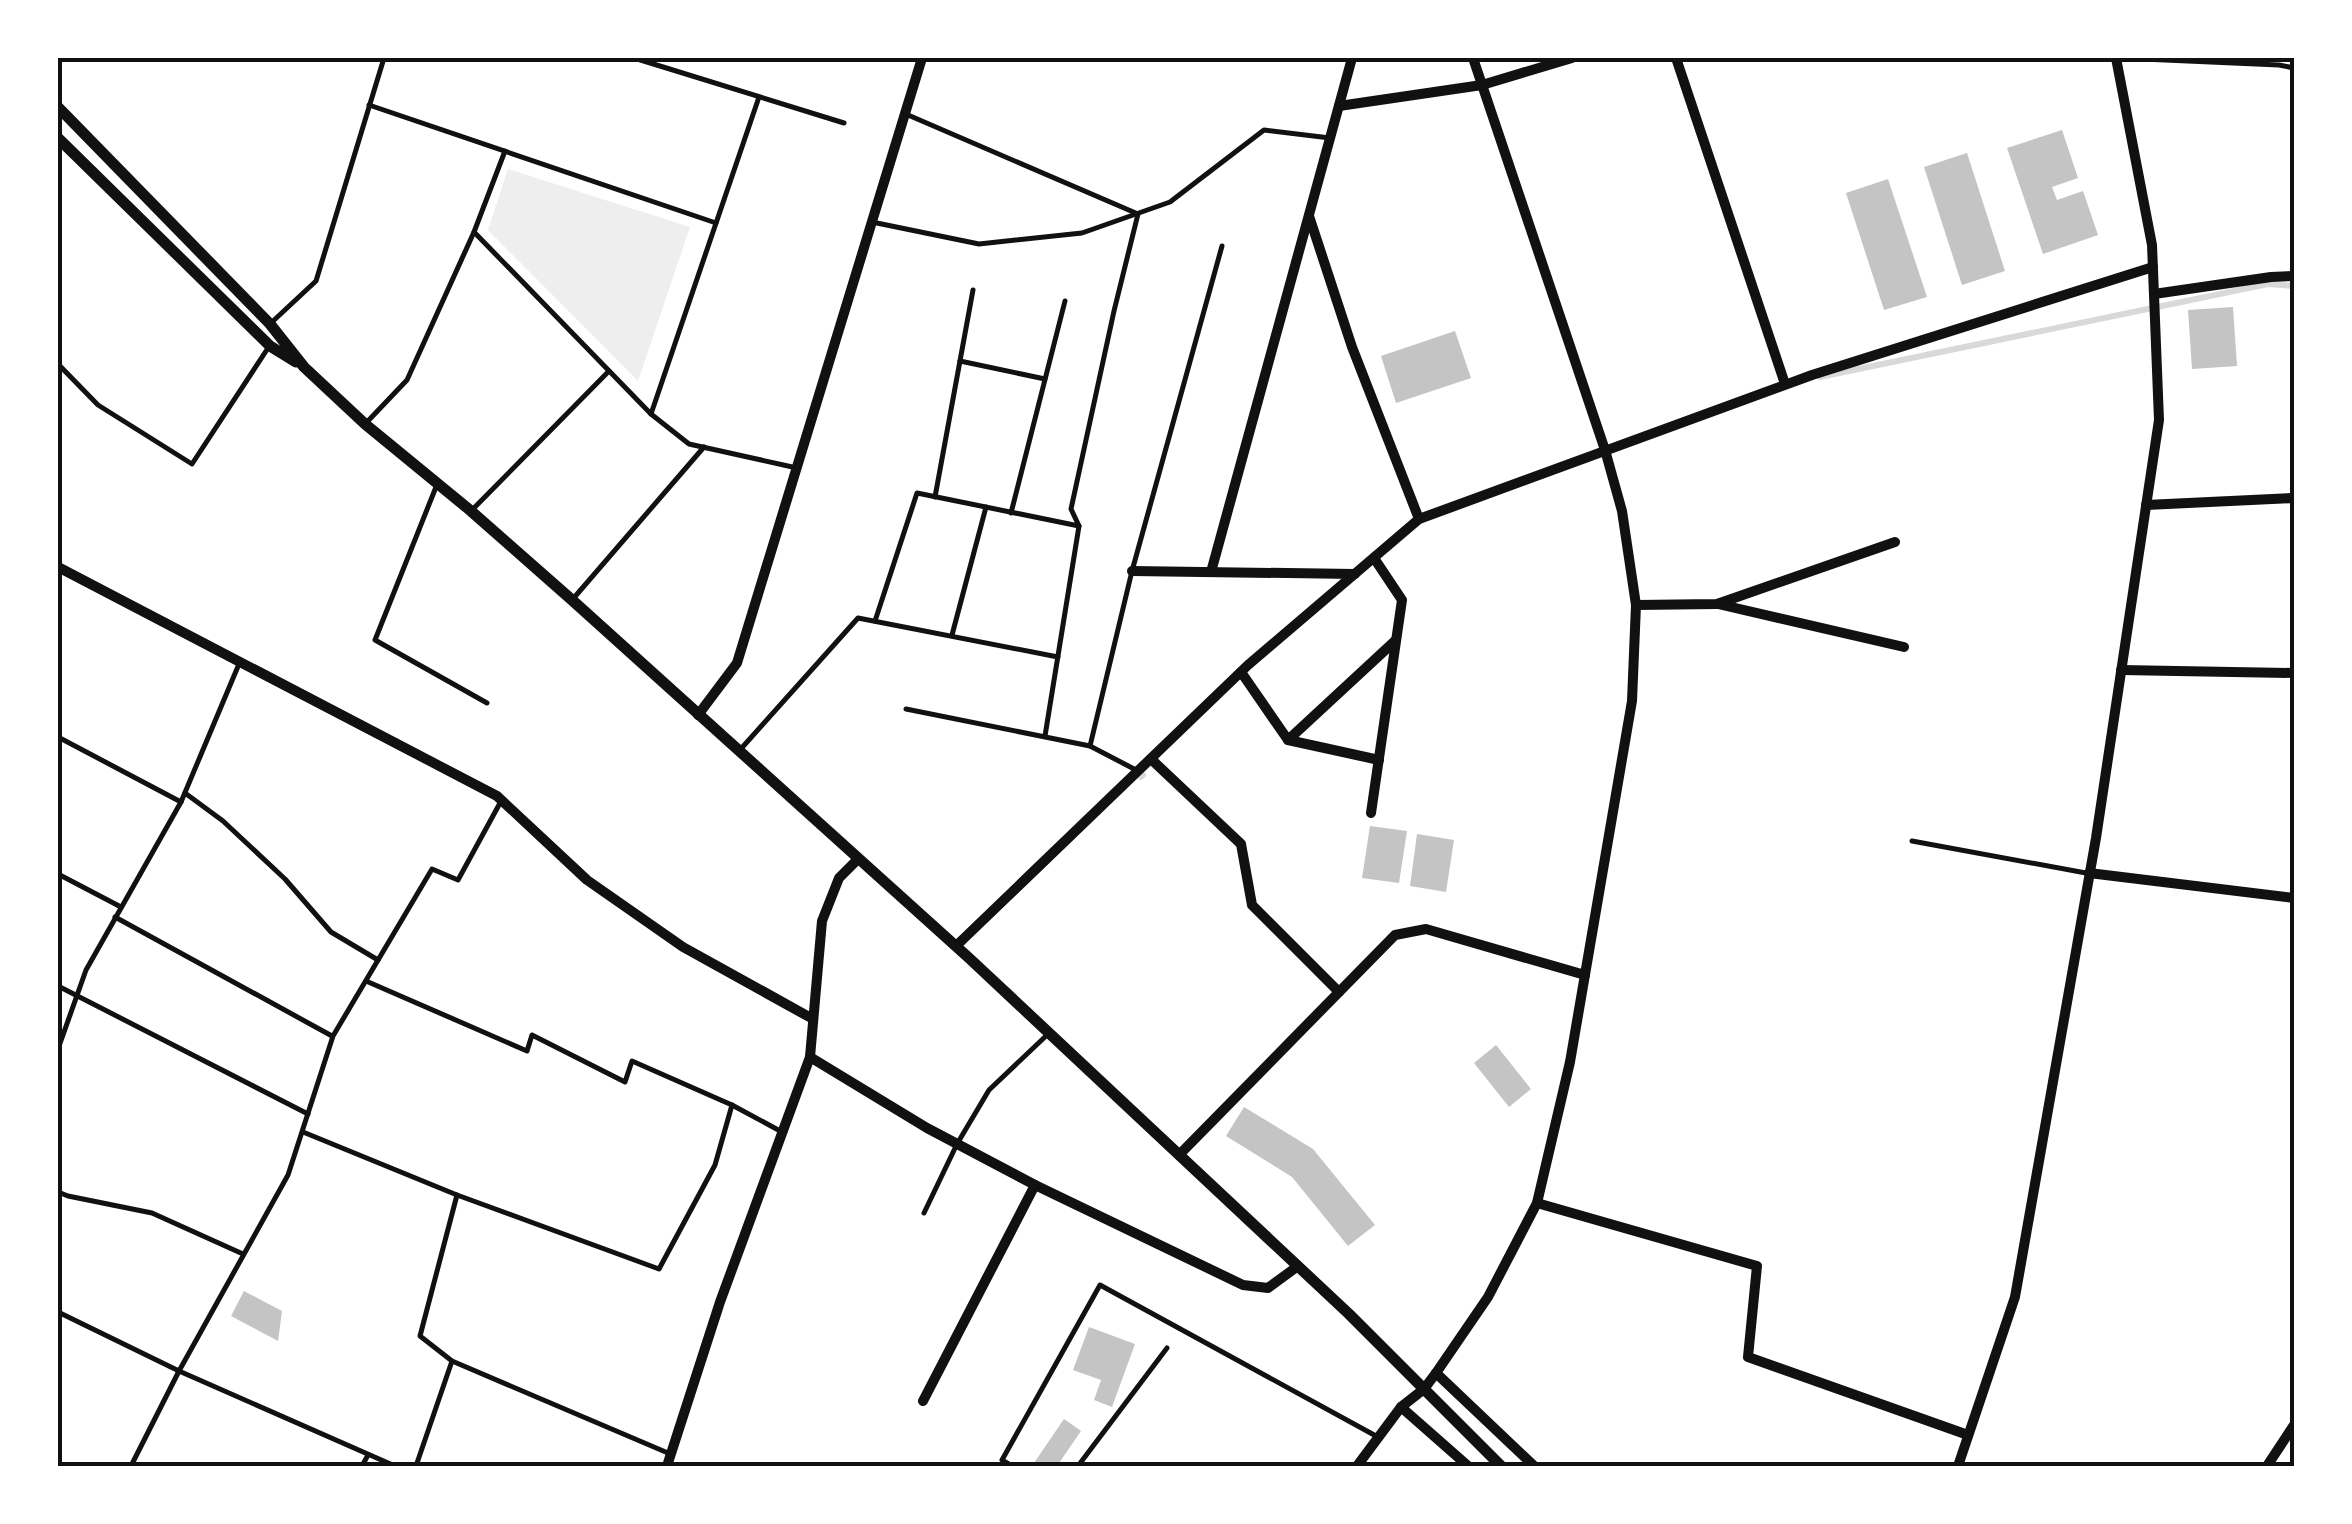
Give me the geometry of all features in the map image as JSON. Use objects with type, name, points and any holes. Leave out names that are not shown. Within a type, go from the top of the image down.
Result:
[{"type":"street","points":[[698,715],[737,663],[922,58]]},
{"type":"street","points":[[1211,572],[1352,58]]},
{"type":"street","points":[[1358,1466],[1402,1407],[1436,1374],[1488,1297],[1537,1203],[1570,1062],[1632,700],[1636,605],[1622,512],[1605,450],[1472,58]]},
{"type":"street","points":[[1339,106],[1482,85],[1572,58]]},
{"type":"street","points":[[1676,58],[1785,384]]},
{"type":"street","points":[[1958,1466],[2015,1297],[2089,873],[2159,420],[2152,245],[2116,58]]},
{"type":"street","points":[[58,106],[274,330],[304,367],[572,600],[956,946],[1298,1266],[1501,1466]]},
{"type":"street","points":[[58,138],[270,346],[304,367]]},
{"type":"street","points":[[1309,216],[1352,347],[1420,519]]},
{"type":"street","points":[[956,946],[1241,672],[1420,519],[1785,384],[2153,267]]},
{"type":"street","points":[[2154,294],[2294,276]]},
{"type":"street","points":[[2146,505],[2294,498]]},
{"type":"street","points":[[1717,604],[1895,542]]},
{"type":"street","points":[[1371,812],[1402,600],[1374,558]]},
{"type":"street","points":[[58,566],[502,800],[587,880],[684,947],[813,1019]]},
{"type":"street","points":[[1132,572],[1355,574]]},
{"type":"street","points":[[1636,605],[1717,604],[1904,647]]},
{"type":"street","points":[[1288,740],[1396,639]]},
{"type":"street","points":[[2121,670],[2294,673]]},
{"type":"street","points":[[1241,672],[1288,740],[1379,760]]},
{"type":"street","points":[[1151,758],[1240,844],[1252,905],[1339,992]]},
{"type":"street","points":[[667,1466],[720,1302],[810,1057],[822,922],[839,878],[858,859]]},
{"type":"street","points":[[2089,873],[2294,898]]},
{"type":"street","points":[[1179,1155],[1395,935],[1426,929],[1585,975]]},
{"type":"street","points":[[810,1057],[957,1144],[1243,1286],[1268,1288],[1298,1266]]},
{"type":"street","points":[[923,1401],[1035,1185]]},
{"type":"street","points":[[1537,1203],[1757,1266],[1748,1358],[1968,1435]]},
{"type":"street","points":[[1436,1374],[1534,1466]]},
{"type":"street","points":[[1402,1407],[1468,1466]]},
{"type":"street","points":[[2268,1466],[2294,1425]]},
{"type":"lane","points":[[58,364],[98,404],[192,464],[270,346],[274,330],[316,281],[384,58]]},
{"type":"lane","points":[[634,58],[844,123]]},
{"type":"lane","points":[[2116,58],[2294,68]]},
{"type":"lane","points":[[651,414],[760,97]]},
{"type":"lane","points":[[370,105],[716,222]]},
{"type":"lane","points":[[905,114],[1138,214]]},
{"type":"lane","points":[[872,222],[979,244],[1082,233],[1170,202],[1264,130],[1330,138]]},
{"type":"lane","points":[[365,424],[407,380],[474,232],[505,151]]},
{"type":"lane","points":[[1045,736],[1080,526],[1072,509],[1138,214]]},
{"type":"lane","points":[[474,232],[651,414],[689,444],[796,468]]},
{"type":"lane","points":[[1090,746],[1132,572],[1222,246]]},
{"type":"lane","points":[[935,497],[974,290]]},
{"type":"lane","points":[[1012,513],[1065,302]]},
{"type":"lane","points":[[960,361],[1045,380]]},
{"type":"lane","points":[[471,511],[609,370]]},
{"type":"lane","points":[[572,600],[704,447]]},
{"type":"lane","points":[[437,484],[375,640],[487,703]]},
{"type":"lane","points":[[876,621],[918,493],[1080,526]]},
{"type":"lane","points":[[952,636],[986,507]]},
{"type":"lane","points":[[739,752],[858,618],[1058,658]]},
{"type":"lane","points":[[58,1049],[86,970],[180,802],[240,663]]},
{"type":"lane","points":[[906,709],[1090,746],[1138,771]]},
{"type":"lane","points":[[58,737],[180,802]]},
{"type":"lane","points":[[184,793],[224,821],[285,879],[331,932],[378,960]]},
{"type":"lane","points":[[131,1466],[178,1371],[288,1175],[333,1036],[432,869],[458,880],[502,800]]},
{"type":"lane","points":[[1912,841],[2089,873]]},
{"type":"lane","points":[[58,874],[121,907]]},
{"type":"lane","points":[[115,917],[333,1036]]},
{"type":"lane","points":[[366,981],[527,1051],[532,1035],[625,1082],[632,1061],[732,1105],[782,1132]]},
{"type":"lane","points":[[58,986],[308,1114]]},
{"type":"lane","points":[[924,1213],[957,1144],[989,1090],[1049,1033]]},
{"type":"lane","points":[[302,1131],[457,1195],[659,1269],[715,1166],[732,1105]]},
{"type":"lane","points":[[58,1192],[152,1213],[244,1254]]},
{"type":"lane","points":[[457,1195],[420,1336],[452,1361],[671,1454]]},
{"type":"lane","points":[[1012,1466],[1002,1460],[1100,1285],[1379,1438]]},
{"type":"lane","points":[[58,1312],[178,1371],[394,1466]]},
{"type":"lane","points":[[1078,1466],[1168,1348]]},
{"type":"lane","points":[[416,1466],[452,1361]]},
{"type":"lane","points":[[362,1466],[368,1454]]},
{"type":"shaded area","points":[[508,169],[690,227],[638,381],[488,230]]},
{"type":"building","points":[[2062,130],[2078,178],[2052,187],[2057,200],[2083,191],[2098,235],[2043,254],[2007,148]]},
{"type":"building","points":[[1967,153],[2005,271],[1962,285],[1924,167]]},
{"type":"building","points":[[1888,179],[1927,297],[1884,310],[1846,193]]},
{"type":"building","points":[[2233,307],[2237,366],[2192,369],[2188,310]]},
{"type":"building","points":[[1455,331],[1471,378],[1396,403],[1381,356]]},
{"type":"building","points":[[1370,826],[1407,831],[1399,883],[1362,878]]},
{"type":"building","points":[[1417,834],[1454,840],[1446,892],[1410,886]]},
{"type":"building","points":[[1496,1045],[1531,1089],[1509,1107],[1474,1063]]},
{"type":"building","points":[[1244,1107],[1313,1149],[1375,1225],[1348,1246],[1292,1177],[1226,1136]]},
{"type":"building","points":[[244,1291],[282,1311],[278,1341],[231,1316]]},
{"type":"building","points":[[1089,1327],[1135,1344],[1112,1407],[1094,1400],[1101,1380],[1073,1370]]},
{"type":"building","points":[[1064,1419],[1081,1431],[1057,1466],[1034,1463]]},
{"type":"waterway","points":[[1820,377],[2268,284],[2294,286]]}]
